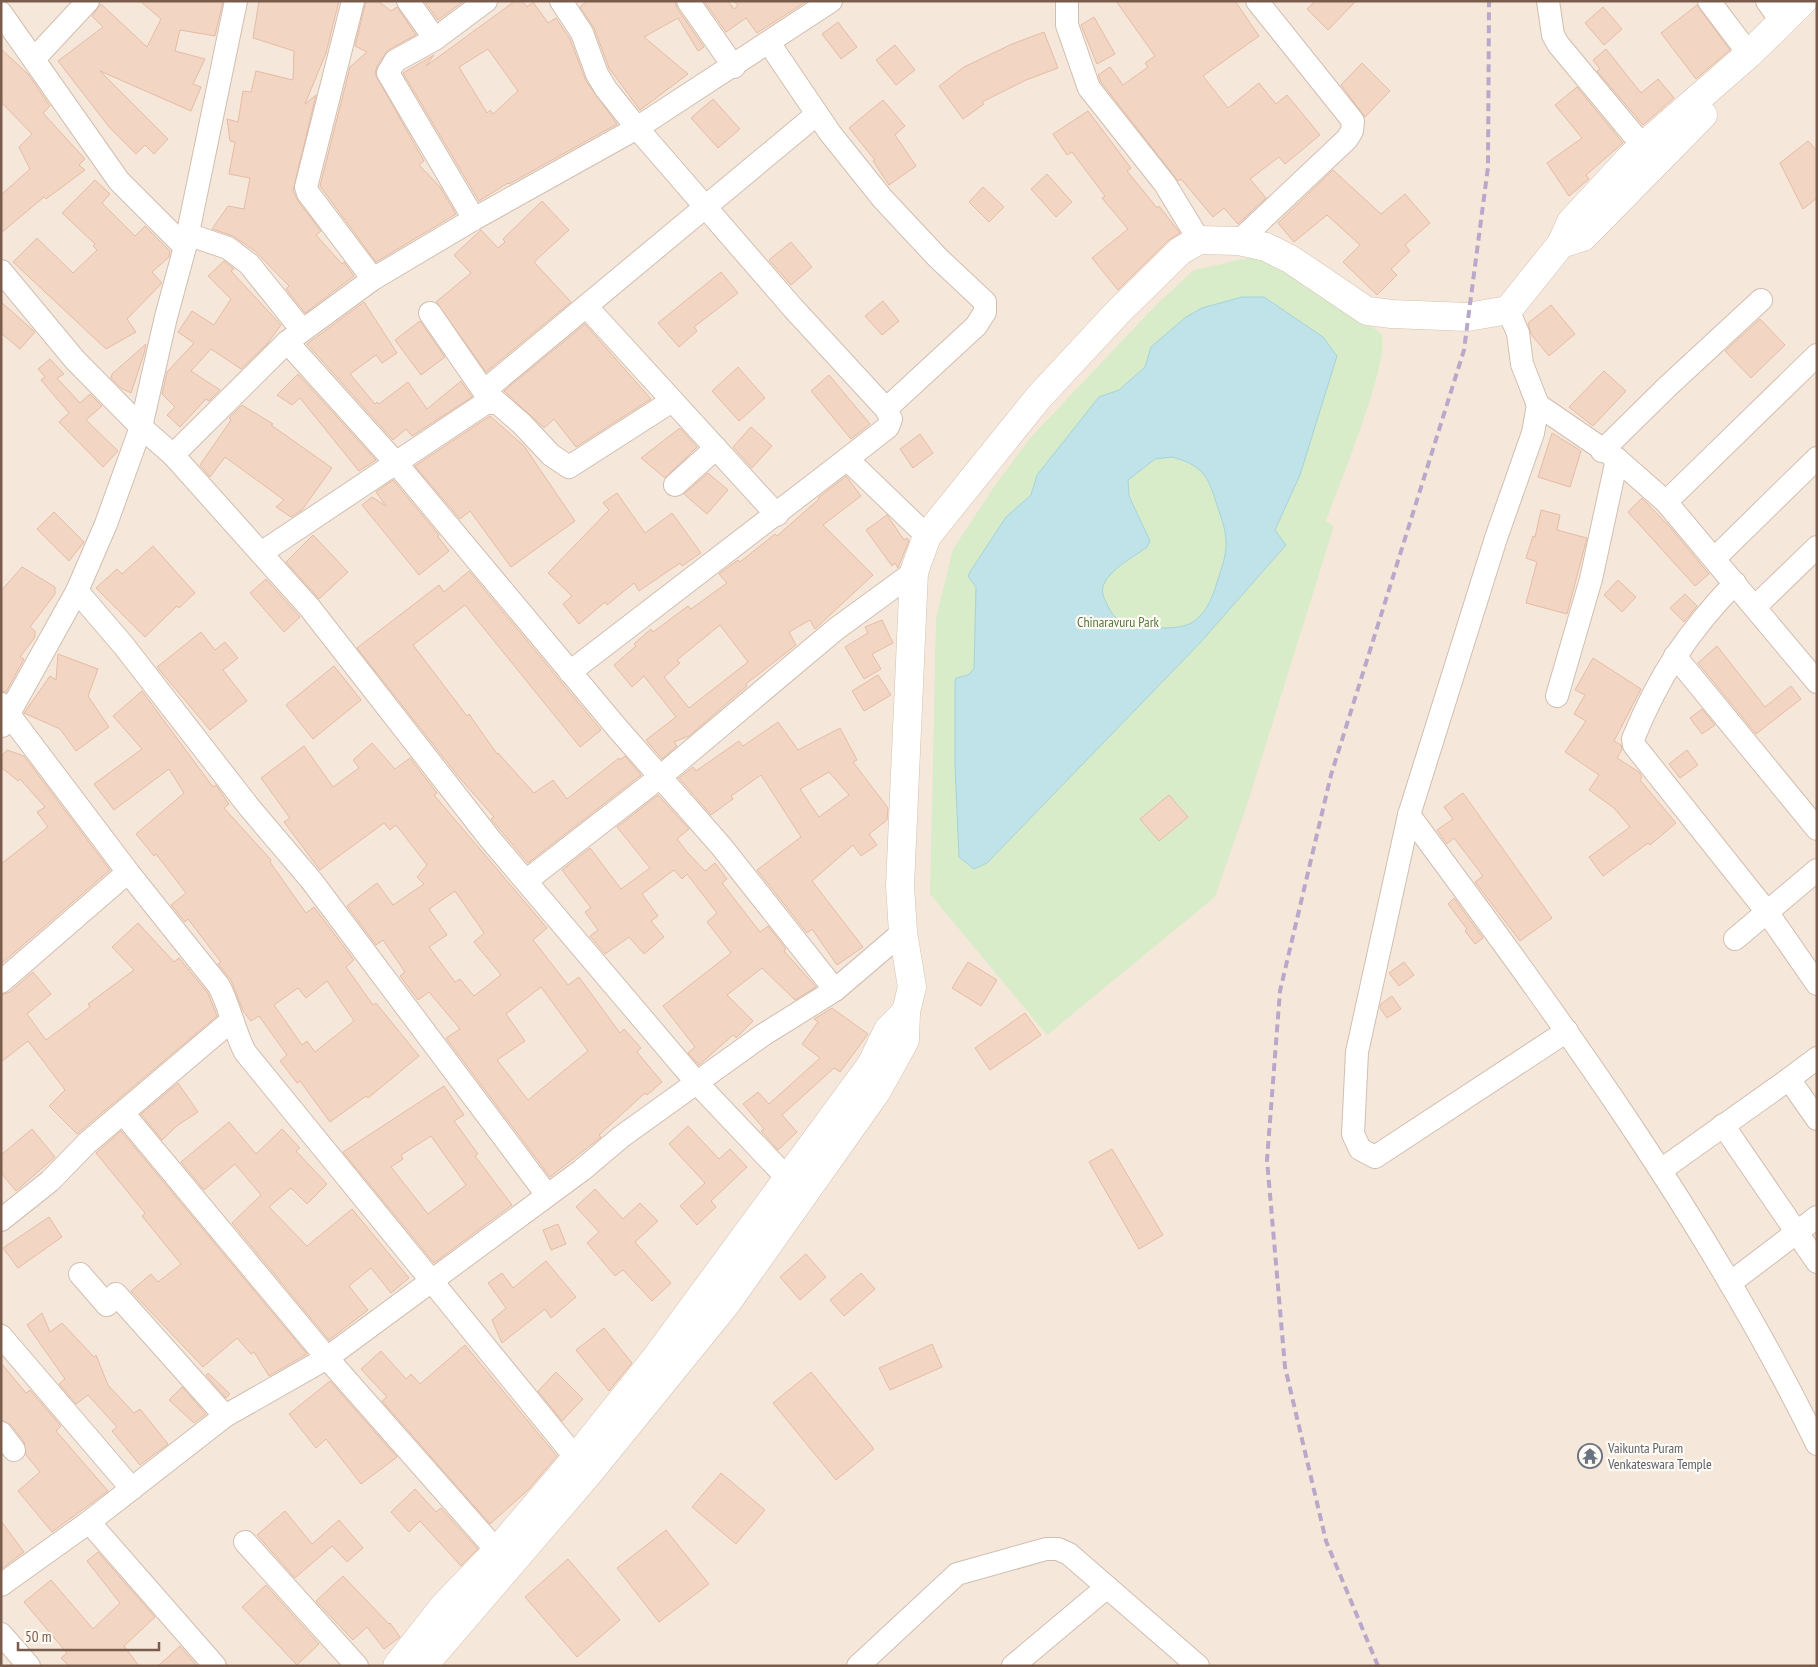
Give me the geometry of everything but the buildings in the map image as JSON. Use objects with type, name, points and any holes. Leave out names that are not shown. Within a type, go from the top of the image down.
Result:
[{"type":"main road","points":[[423,1666],[588,1474],[726,1304],[877,1091],[905,1040],[906,1012],[912,987],[903,932],[900,886],[914,572],[927,536],[1039,397],[1118,312],[1180,251],[1199,240],[1239,241],[1266,247],[1290,259],[1367,311],[1392,314],[1468,317],[1508,310],[1561,244],[1571,222],[1642,145],[1749,54],[1774,11],[1803,1]]},
{"type":"main road","points":[[1561,244],[1583,237],[1726,92],[1817,12]]},
{"type":"main road","points":[[398,1666],[444,1606],[497,1551],[576,1458],[700,1301],[871,1065],[888,1030],[906,1012]]},
{"type":"street","points":[[34,59],[88,1]]},
{"type":"street","points":[[236,1],[186,240],[141,427],[106,524],[77,591],[4,715],[219,986],[227,1001],[237,1037],[245,1052],[576,1458]]},
{"type":"street","points":[[353,1],[306,187],[308,193],[373,280]]},
{"type":"street","points":[[408,1],[435,39]]},
{"type":"street","points":[[474,219],[388,72],[395,61],[435,39],[486,1]]},
{"type":"street","points":[[561,1],[582,33],[597,74],[606,89],[705,207],[886,409],[890,419],[888,427],[777,515],[570,672]]},
{"type":"street","points":[[688,1],[734,67]]},
{"type":"street","points":[[1067,1],[1067,25],[1089,88],[1166,184],[1199,240]]},
{"type":"street","points":[[1239,241],[1347,139],[1352,131],[1353,121],[1257,1]]},
{"type":"street","points":[[1548,1],[1553,35],[1558,44],[1642,145]]},
{"type":"street","points":[[1709,1],[1749,54]]},
{"type":"street","points":[[173,455],[295,336],[373,280],[474,219],[637,128],[770,43],[821,4]]},
{"type":"street","points":[[1,13],[119,181],[186,240],[228,248],[250,264],[295,336],[396,463],[570,672],[721,846],[835,990]]},
{"type":"street","points":[[770,43],[818,114],[882,198],[938,258],[985,302],[985,312],[976,326],[886,409]]},
{"type":"street","points":[[261,552],[396,463],[487,395],[586,306],[818,114]]},
{"type":"street","points":[[1,271],[75,360],[141,427],[173,455],[310,608],[490,839],[697,1083],[788,1179]]},
{"type":"street","points":[[1557,696],[1591,579],[1609,455],[1668,386],[1761,300]]},
{"type":"street","points":[[586,306],[777,515]]},
{"type":"street","points":[[1508,310],[1518,333],[1522,364],[1538,405],[1532,433],[1493,547],[1408,815],[1357,1052],[1353,1134],[1360,1149],[1374,1157],[1567,1031]]},
{"type":"street","points":[[430,313],[512,429]]},
{"type":"street","points":[[1666,502],[1817,355]]},
{"type":"street","points":[[487,395],[522,424],[551,455],[569,467],[672,401]]},
{"type":"street","points":[[1538,405],[1609,455],[1666,502],[1815,677]]},
{"type":"street","points":[[674,485],[716,448]]},
{"type":"street","points":[[1715,558],[1817,458]]},
{"type":"street","points":[[847,459],[927,536]]},
{"type":"street","points":[[1755,607],[1817,547]]},
{"type":"street","points":[[526,881],[660,777],[836,629],[914,572]]},
{"type":"street","points":[[1735,583],[1697,624],[1675,656],[1649,700],[1633,739],[1634,744],[1767,912],[1815,976]]},
{"type":"street","points":[[77,591],[124,646],[249,807],[311,880],[547,1195]]},
{"type":"street","points":[[1675,656],[1817,829]]},
{"type":"street","points":[[1408,815],[1567,1031],[1661,1170],[1730,1283],[1786,1381],[1817,1444]]},
{"type":"street","points":[[1735,940],[1817,870]]},
{"type":"street","points":[[1,982],[128,872]]},
{"type":"street","points":[[1,1585],[89,1522],[225,1416],[327,1358],[582,1170],[621,1136],[763,1035],[835,990],[903,932]]},
{"type":"street","points":[[1,1220],[50,1181],[86,1144],[232,1020]]},
{"type":"street","points":[[1661,1170],[1817,1058]]},
{"type":"street","points":[[1789,1079],[1817,1119]]},
{"type":"street","points":[[123,1113],[327,1358],[497,1551]]},
{"type":"street","points":[[1723,1125],[1795,1233],[1817,1262]]},
{"type":"street","points":[[1730,1283],[1817,1217]]},
{"type":"street","points":[[80,1274],[107,1305],[116,1294],[225,1416]]},
{"type":"street","points":[[1,1336],[132,1489]]},
{"type":"street","points":[[89,1522],[215,1666]]},
{"type":"street","points":[[245,1542],[357,1666]]},
{"type":"street","points":[[858,1666],[948,1582],[966,1570],[1046,1549],[1058,1549],[1069,1554],[1198,1666]]},
{"type":"street","points":[[1014,1666],[1107,1587]]},
{"type":"street","points":[[1,1634],[29,1666]]},
{"type":"shaded area","points":[[1,1],[1817,1],[1817,1666],[1,1666]]},
{"type":"green space","name":"Chinaravuru Park","points":[[1265,254],[1381,333],[1383,346],[1372,394],[1326,521],[1334,526],[1247,805],[1215,897],[1047,1035],[930,894],[936,618],[953,549],[996,484],[1031,437],[1156,305],[1194,270]]},
{"type":"water","points":[[1242,297],[1264,297],[1323,337],[1337,356],[1300,475],[1275,530],[1286,545],[1199,644],[987,863],[974,869],[959,857],[955,766],[955,681],[956,678],[968,675],[974,669],[976,587],[968,576],[1006,517],[1031,495],[1037,475],[1099,397],[1119,390],[1145,367],[1151,347],[1186,317],[1202,308]],"holes":[[[1172,457],[1185,461],[1201,471],[1206,478],[1214,495],[1225,533],[1225,554],[1213,595],[1199,618],[1186,625],[1154,628],[1123,622],[1113,615],[1103,596],[1103,587],[1107,578],[1112,573],[1147,547],[1150,541],[1129,496],[1128,480],[1155,459]]]},
{"type":"railway","points":[[1378,1666],[1326,1541],[1285,1367],[1267,1160],[1280,991],[1331,775],[1464,350],[1488,167],[1489,1]]},
{"type":"place","name":"Vaikunta Puram Venkateswara Temple","points":[[1590,1456]]}]
